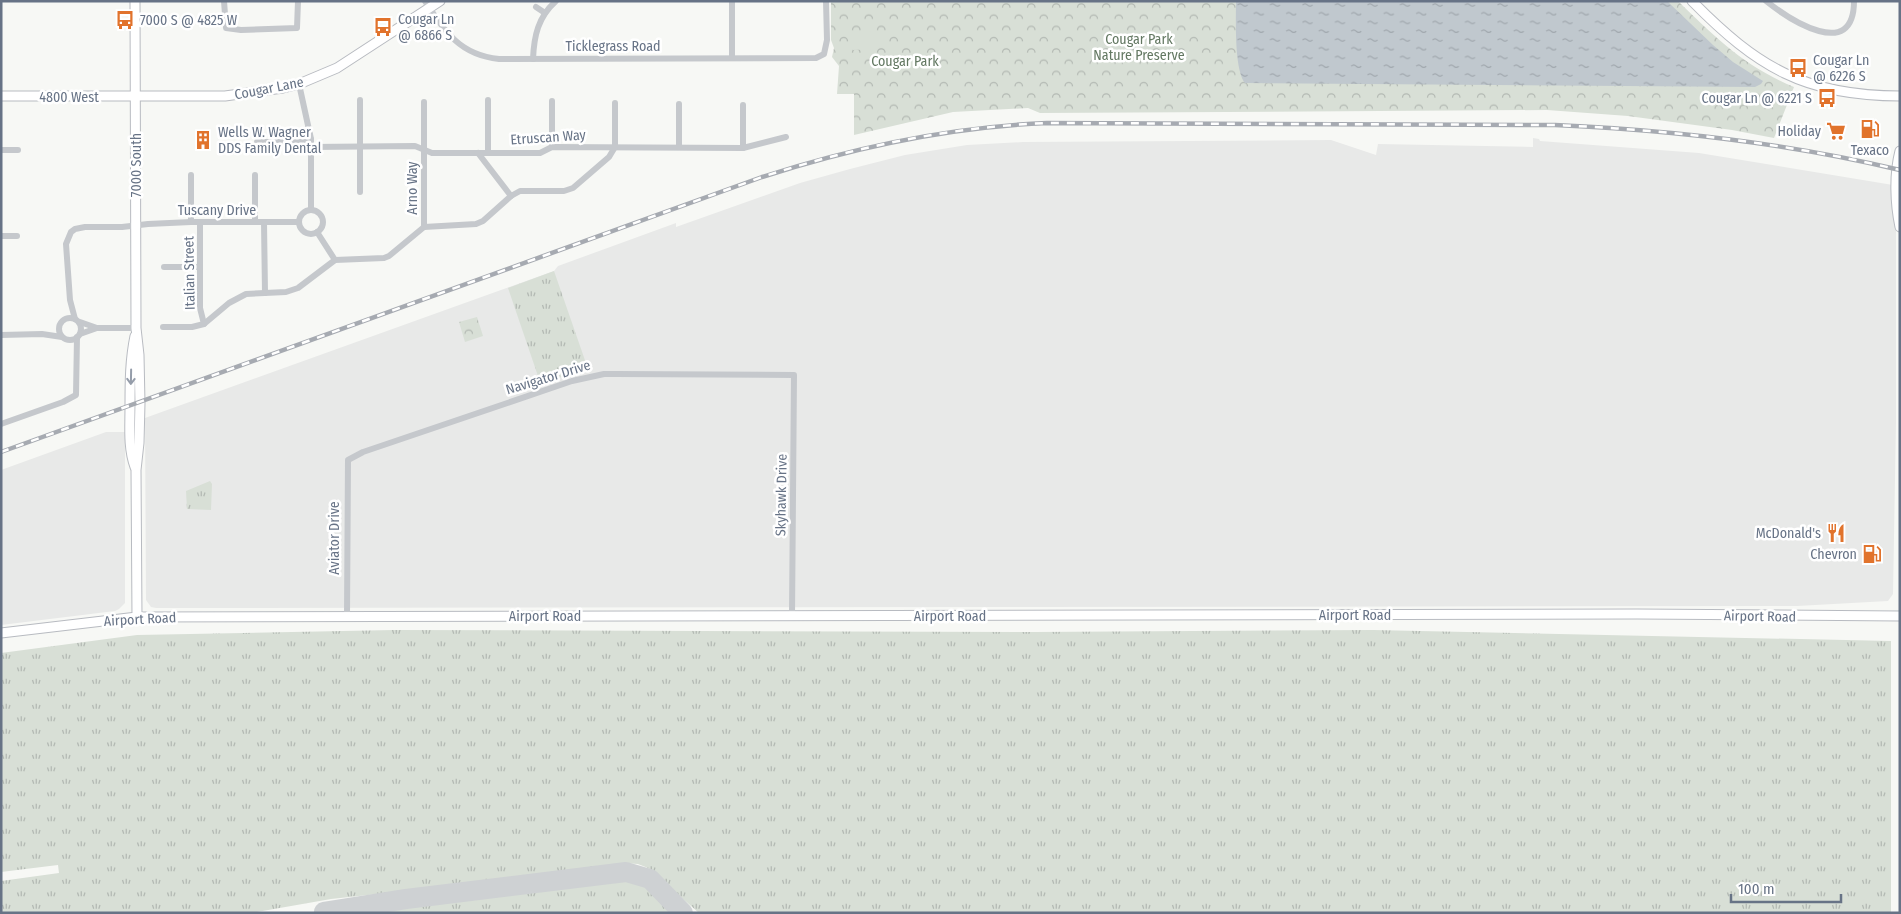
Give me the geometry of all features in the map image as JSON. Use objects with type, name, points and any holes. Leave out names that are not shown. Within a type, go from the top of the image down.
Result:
[{"type":"street","name":"7000 South","points":[[135,1],[136,328],[139,355],[140,411],[136,470],[137,617]]},
{"type":"street","points":[[224,1],[226,28],[241,30],[297,28],[298,1]]},
{"type":"street","name":"Cougar Lane","points":[[136,97],[236,96],[299,84],[343,65],[427,5],[440,1]]},
{"type":"street","points":[[533,59],[534,37],[545,13],[556,1]]},
{"type":"street","points":[[732,1],[732,58]]},
{"type":"street","name":"Ticklegrass Road","points":[[427,5],[452,39],[470,52],[492,58],[816,58],[824,54],[826,1]]},
{"type":"street","points":[[1692,1],[1736,43],[1760,61],[1783,73],[1806,82],[1846,93],[1900,96]]},
{"type":"street","points":[[1766,1],[1797,22],[1823,33],[1836,32],[1847,26],[1853,16],[1854,1]]},
{"type":"street","points":[[536,7],[545,13]]},
{"type":"street","points":[[299,84],[311,139],[311,209]]},
{"type":"street","name":"4800 West","points":[[1,96],[136,97]]},
{"type":"street","points":[[360,100],[360,192]]},
{"type":"street","points":[[488,100],[488,153]]},
{"type":"street","name":"Arno Way","points":[[424,102],[424,227]]},
{"type":"street","points":[[552,102],[552,147]]},
{"type":"street","points":[[163,327],[192,327],[204,324],[238,297],[246,294],[286,292],[298,288],[335,260],[384,258],[424,227],[476,224],[483,221],[520,191],[570,190],[608,157],[615,147],[615,103]]},
{"type":"street","points":[[679,104],[679,147]]},
{"type":"street","points":[[743,105],[743,148]]},
{"type":"street","name":"Etruscan Way","points":[[311,147],[415,146],[432,153],[540,153],[552,147],[743,148],[786,136]]},
{"type":"street","points":[[257,142],[293,142],[311,139]]},
{"type":"street","points":[[1,150],[18,150]]},
{"type":"street","points":[[1900,151],[1897,164],[1900,227]]},
{"type":"street","points":[[478,153],[512,196]]},
{"type":"street","points":[[191,175],[191,222]]},
{"type":"street","points":[[254,222],[255,175]]},
{"type":"street","points":[[311,209],[318,211],[323,218],[323,226],[317,232],[306,233],[300,229],[298,222],[303,212],[311,209]]},
{"type":"street","name":"Tuscany Drive","points":[[70,300],[66,244],[71,232],[80,228],[191,222],[298,222]]},
{"type":"street","name":"Italian Street","points":[[200,222],[200,308],[204,324]]},
{"type":"street","points":[[264,222],[265,293]]},
{"type":"street","points":[[317,232],[335,260]]},
{"type":"street","points":[[1,236],[17,236]]},
{"type":"street","points":[[164,267],[200,267]]},
{"type":"street","points":[[42,334],[59,326],[70,300]]},
{"type":"street","points":[[1,424],[63,402],[76,395],[78,336],[77,321],[70,300]]},
{"type":"street","points":[[63,320],[69,318],[97,328],[136,328]]},
{"type":"street","points":[[59,326],[58,330],[77,353]]},
{"type":"street","points":[[1,335],[42,334],[65,338],[78,336],[97,328]]},
{"type":"street","name":"Navigator Drive","points":[[348,460],[363,452],[538,392],[572,381],[604,374],[794,375]]},
{"type":"street","name":"Skyhawk Drive","points":[[792,616],[794,375]]},
{"type":"street","name":"Aviator Drive","points":[[347,616],[348,460]]},
{"type":"street","name":"Airport Road","points":[[1,633],[137,617],[1637,614],[1900,616]]},
{"type":"shaded area","points":[[1533,138],[1540,141],[1699,153],[1893,185],[1896,228],[1896,422],[1893,594],[1888,601],[1797,606],[156,608],[151,607],[146,600],[145,418],[554,271],[558,266],[676,223],[676,227],[800,183],[850,169],[905,155],[967,145],[1023,142],[1331,140],[1376,155],[1378,144],[1533,147]]},
{"type":"shaded area","points":[[106,432],[125,432],[125,603],[115,611],[1,625],[1,470]]},
{"type":"green space","name":"Cougar Park","points":[[831,1],[1678,1],[1718,39],[1745,60],[1776,79],[1794,87],[1774,138],[1732,130],[1628,116],[1547,110],[1040,113],[1028,108],[953,112],[854,135],[854,94],[837,94],[839,66],[832,57],[834,48],[831,40]]},
{"type":"green space","points":[[877,31],[877,49],[853,50],[853,32]]},
{"type":"green space","points":[[554,271],[588,369],[542,383],[508,288]]},
{"type":"green space","points":[[477,317],[483,336],[465,342],[459,322]]},
{"type":"green space","points":[[210,481],[212,484],[211,510],[187,509],[186,491]]},
{"type":"green space","points":[[394,630],[1034,632],[1373,630],[1891,641],[1891,913],[699,913],[648,868],[638,864],[624,863],[331,899],[251,913],[1,913],[1,881],[59,873],[58,865],[1,872],[1,653],[137,635]]},
{"type":"green space","points":[[628,880],[635,881],[647,888],[673,913],[362,913],[361,911],[406,908]]},
{"type":"water","points":[[1236,1],[1667,1],[1733,62],[1763,81],[1755,87],[1245,83],[1241,76],[1237,56]]},
{"type":"taxiway","points":[[324,912],[406,899],[626,872],[650,879],[683,913]]},
{"type":"railway","points":[[1,452],[762,177],[832,156],[938,134],[1010,125],[1047,123],[1555,125],[1642,130],[1729,139],[1815,152],[1900,170]]},
{"type":"place","name":"7000 S @ 4825 W","points":[[125,20]]},
{"type":"place","name":"Cougar Ln @ 6866 S","points":[[383,27]]},
{"type":"place","name":"Cougar Ln @ 6226 S","points":[[1798,68]]},
{"type":"place","name":"Cougar Ln @ 6221 S","points":[[1827,98]]},
{"type":"place","name":"Texaco","points":[[1870,129]]},
{"type":"place","name":"Holiday","points":[[1836,131]]},
{"type":"place","name":"Wells W. Wagner DDS Family Dental","points":[[203,140]]},
{"type":"place","name":"McDonald's","points":[[1836,533]]},
{"type":"place","name":"Chevron","points":[[1872,554]]},
{"type":"park label","name":"Cougar Park Nature Preserve","points":[[1139,48]]}]
